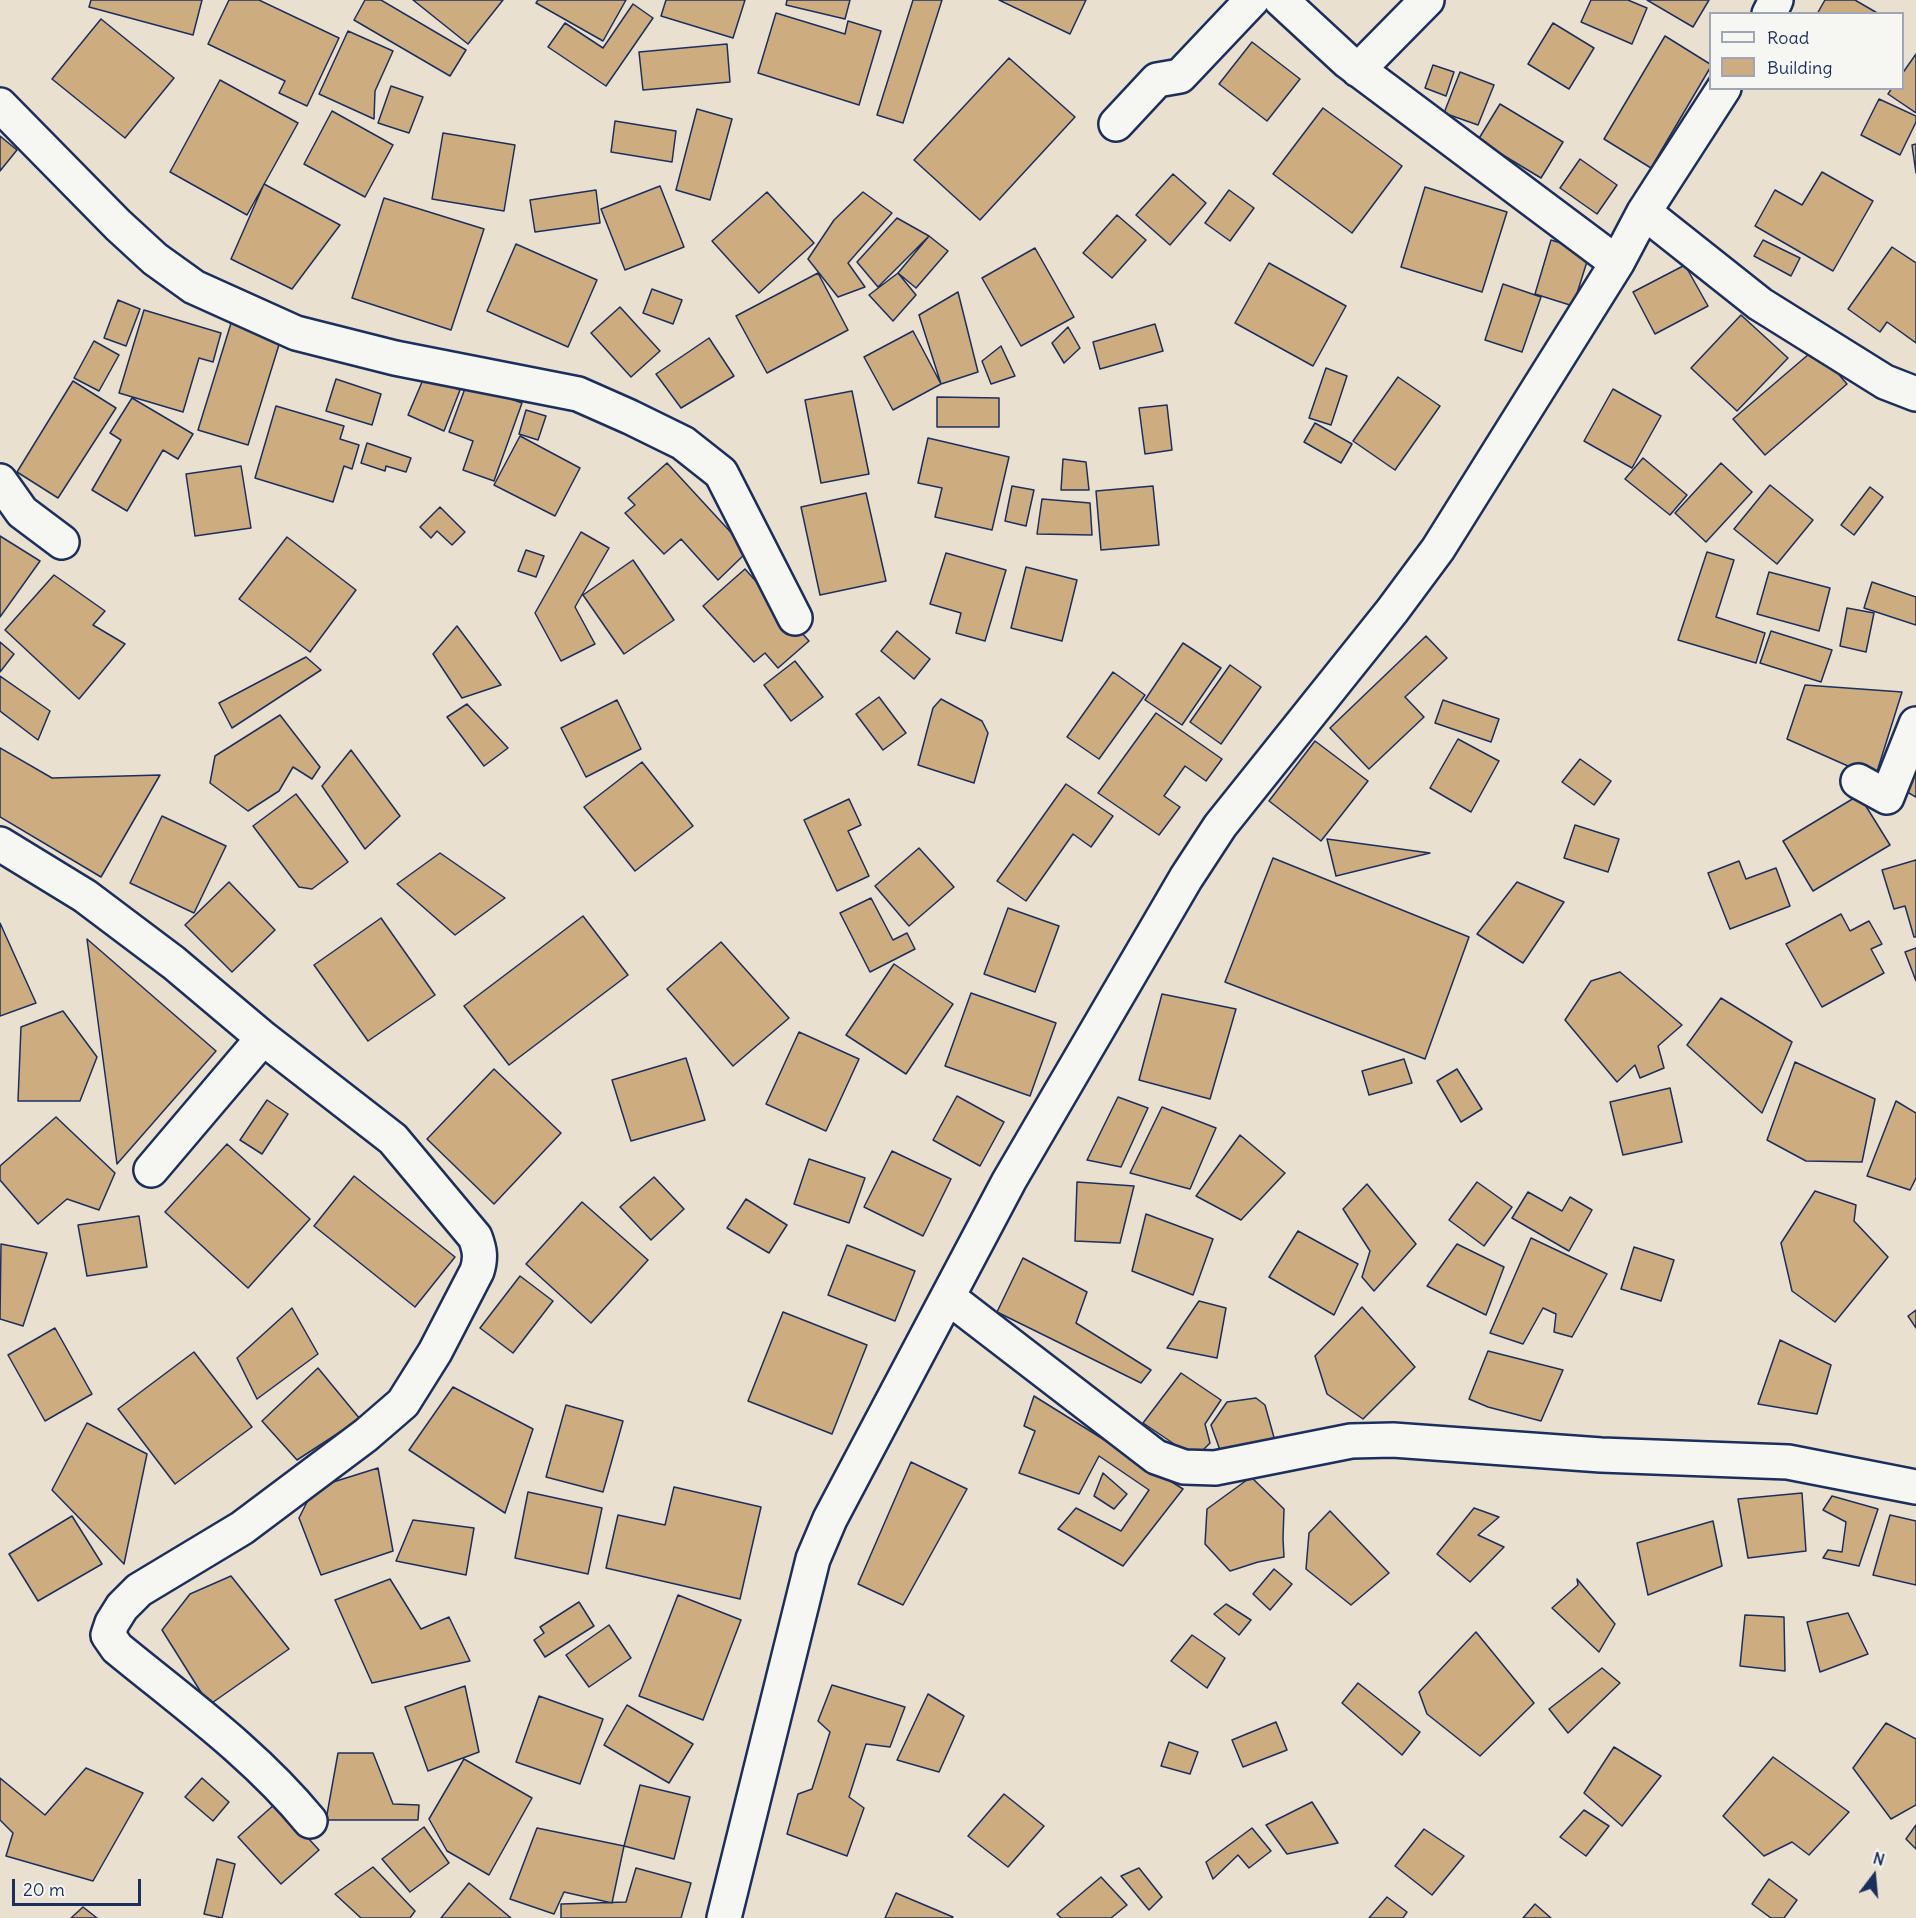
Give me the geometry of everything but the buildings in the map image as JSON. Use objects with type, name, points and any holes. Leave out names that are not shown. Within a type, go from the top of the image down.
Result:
[{"type":"street","points":[[1116,124],[1157,80],[1180,76],[1252,0]]},
{"type":"street","points":[[1281,0],[1358,70],[1617,263]]},
{"type":"street","points":[[1358,70],[1427,0]]},
{"type":"street","points":[[724,1918],[813,1559],[830,1519],[1009,1180],[1186,878],[1220,826],[1392,611],[1438,549],[1617,263],[1644,212],[1723,90]]},
{"type":"street","points":[[0,105],[118,225],[155,259],[194,287],[296,333],[395,357],[578,394],[683,443],[721,472],[795,618]]},
{"type":"street","points":[[1644,212],[1760,304],[1886,382],[1916,394]]},
{"type":"street","points":[[0,481],[22,512],[62,542]]},
{"type":"street","points":[[1858,781],[1887,796],[1916,724]]},
{"type":"street","points":[[0,844],[86,897],[174,963],[263,1038],[393,1139],[475,1237],[480,1249],[481,1259],[477,1271],[435,1352],[403,1403],[366,1435],[242,1528],[139,1590],[122,1607],[108,1635],[117,1648],[237,1745],[310,1821]]},
{"type":"street","points":[[151,1170],[263,1038]]},
{"type":"street","points":[[948,1297],[1156,1457],[1184,1467],[1215,1468],[1351,1441],[1393,1440],[1601,1455],[1788,1462],[1916,1487]]}]
